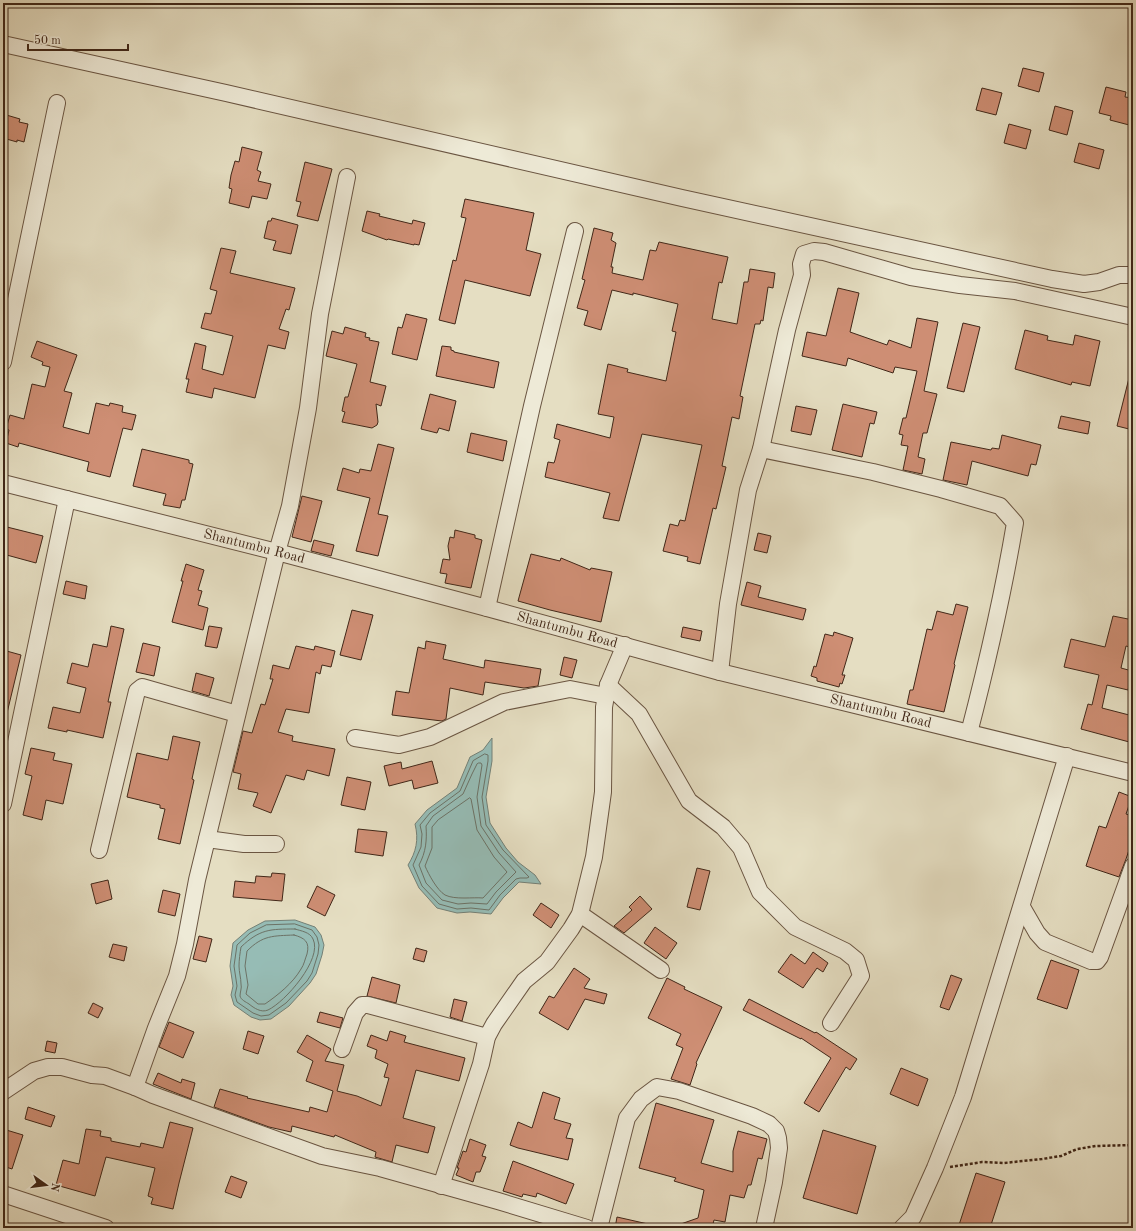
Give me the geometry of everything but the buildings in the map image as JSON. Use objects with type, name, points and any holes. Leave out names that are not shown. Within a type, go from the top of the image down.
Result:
[{"type":"street","points":[[3,44],[226,93],[674,196],[1052,279],[1084,284],[1099,282],[1119,275],[1133,275]]},
{"type":"street","points":[[3,362],[57,103]]},
{"type":"street","points":[[135,1087],[156,1028],[177,976],[185,944],[197,880],[276,552],[290,506],[308,408],[320,314],[347,177]]},
{"type":"street","points":[[487,608],[532,406],[575,231]]},
{"type":"street","points":[[720,672],[728,604],[748,490],[761,449],[787,330],[802,275],[801,264],[804,254],[824,252],[911,277],[960,285],[1015,291],[1133,317]]},
{"type":"street","points":[[761,449],[873,472],[1000,506],[1015,524],[1009,562],[988,660],[969,733]]},
{"type":"street","name":"Shantumbu Road","points":[[3,483],[276,552],[625,645],[720,672],[1133,773]]},
{"type":"street","points":[[3,804],[67,499]]},
{"type":"street","points":[[441,1186],[481,1064],[487,1037],[494,1024],[524,981],[547,962],[580,914],[594,857],[604,792],[604,707],[607,691],[625,645]]},
{"type":"street","points":[[99,850],[137,691],[142,687],[237,714]]},
{"type":"street","points":[[355,738],[399,745],[430,737],[504,702],[570,689],[607,691],[639,714],[689,801],[723,827],[741,848],[760,892],[795,927],[845,951],[856,960],[861,976],[831,1023]]},
{"type":"street","points":[[902,1228],[912,1217],[935,1168],[962,1097],[1068,756]]},
{"type":"street","points":[[207,839],[244,844],[276,844]]},
{"type":"street","points":[[1022,907],[1037,933],[1045,942],[1091,961],[1097,960],[1100,957],[1133,866]]},
{"type":"street","points":[[580,914],[661,970]]},
{"type":"street","points":[[342,1049],[355,1013],[362,1005],[368,1005],[487,1037]]},
{"type":"street","points":[[4,1091],[34,1071],[48,1067],[62,1067],[92,1075],[106,1076],[153,1095],[322,1156],[380,1168],[587,1228]]},
{"type":"street","points":[[599,1228],[628,1118],[641,1098],[657,1087],[679,1091],[752,1116],[769,1124],[776,1131],[779,1148],[774,1182],[764,1228]]},
{"type":"street","points":[[3,1194],[106,1228]]},
{"type":"path","points":[[935,1168],[953,1167],[982,1162],[1004,1163],[1042,1159],[1061,1156],[1077,1149],[1096,1146],[1133,1145]]},
{"type":"water","points":[[492,738],[492,761],[486,797],[490,823],[506,848],[518,862],[535,875],[541,884],[519,882],[503,898],[491,914],[470,912],[457,913],[437,908],[419,888],[408,865],[416,846],[417,835],[415,824],[427,810],[457,788],[470,757],[483,750]]},
{"type":"water","points":[[295,920],[315,927],[321,935],[324,945],[316,974],[310,983],[289,1006],[271,1019],[260,1020],[251,1017],[234,1005],[231,995],[233,986],[230,966],[233,943],[248,930],[265,921]]}]
